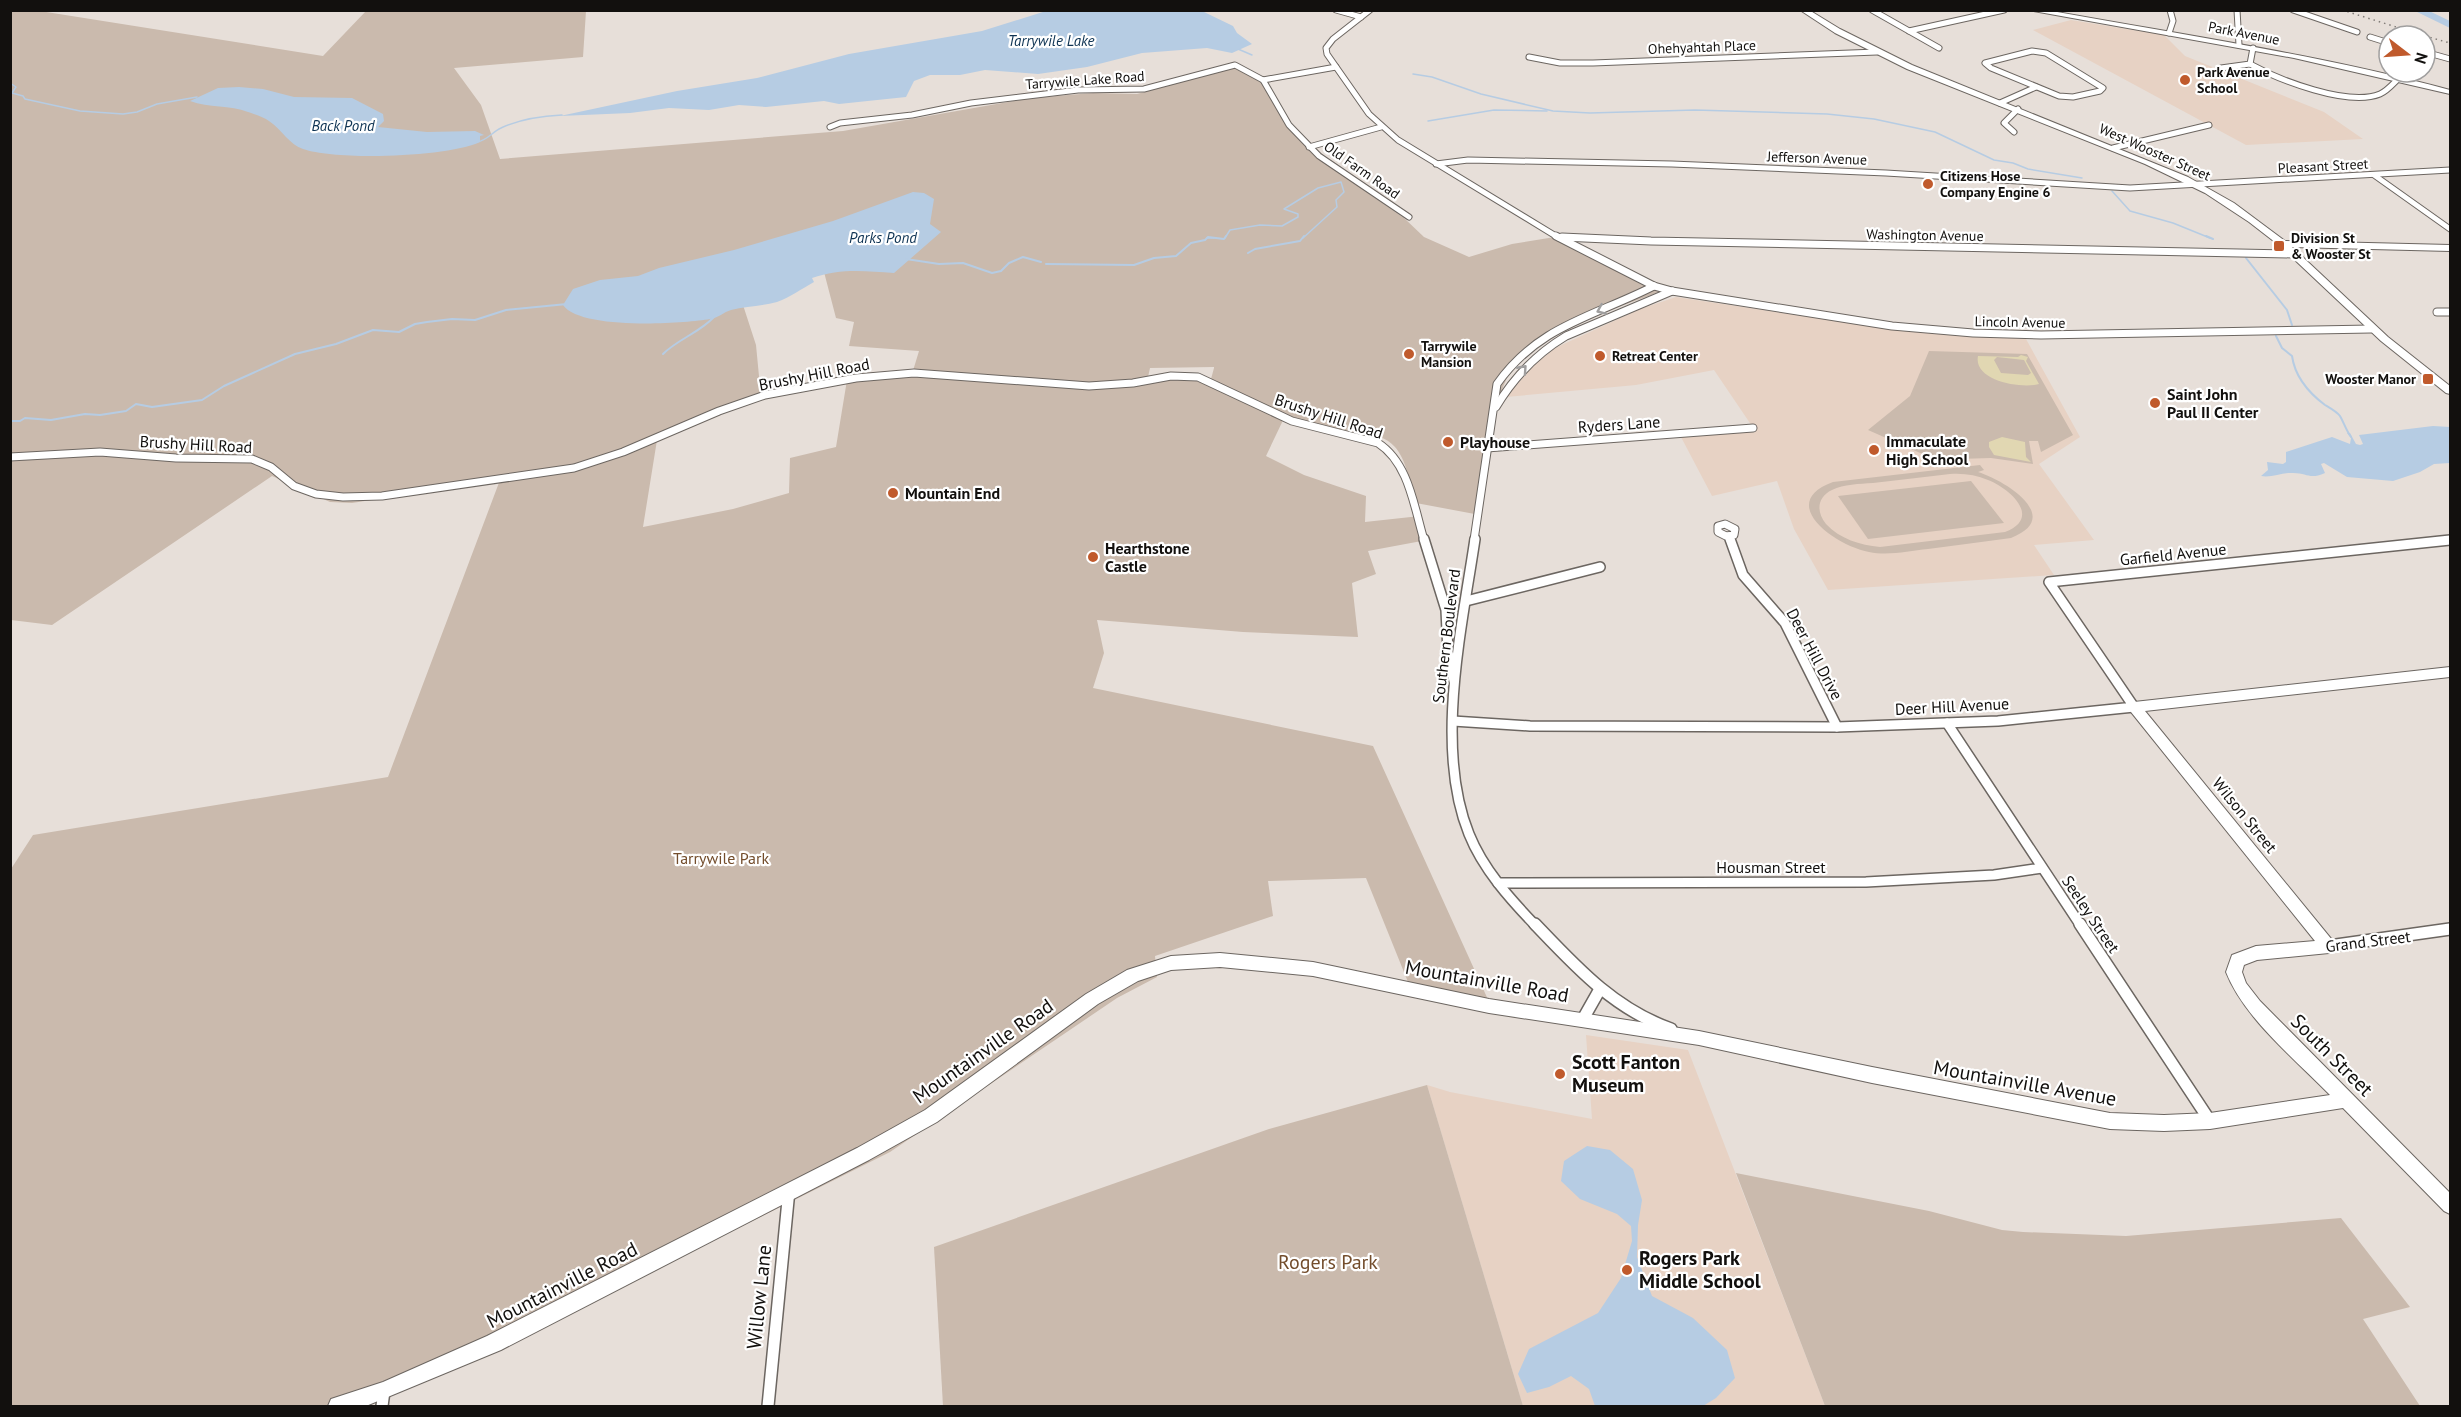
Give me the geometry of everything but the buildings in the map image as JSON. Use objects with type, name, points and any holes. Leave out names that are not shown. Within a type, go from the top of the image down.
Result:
[{"type":"street","points":[[1336,10],[1361,17]]},
{"type":"street","points":[[1370,10],[1328,43],[1326,48],[1327,54],[1381,128],[1557,237],[1654,286],[1672,291]]},
{"type":"street","name":"West Wooster Street","points":[[1803,10],[1877,52],[2113,148],[2197,185],[2283,244],[2371,329],[2446,384],[2451,391]]},
{"type":"street","points":[[1872,10],[1939,48]]},
{"type":"street","points":[[1909,31],[2004,10]]},
{"type":"street","name":"Park Avenue","points":[[2031,10],[2239,45],[2377,75]]},
{"type":"street","points":[[2169,33],[2173,21],[2170,10]]},
{"type":"street","points":[[2237,10],[2239,45]]},
{"type":"street","points":[[2293,10],[2356,32]]},
{"type":"street","points":[[2370,37],[2377,39]]},
{"type":"street","points":[[2250,64],[2253,48]]},
{"type":"street","points":[[2000,103],[2036,87],[2067,97],[2100,91],[2103,88],[2039,51],[1986,63],[1991,68],[2036,87]]},
{"type":"street","name":"Ohehyahtah Place","points":[[1529,57],[1552,62],[1593,63],[1877,52]]},
{"type":"street","name":"Tarrywile Lake Road","points":[[830,127],[840,123],[912,115],[996,99],[1078,90],[1144,89],[1235,64],[1263,80]]},
{"type":"street","points":[[2221,68],[2250,64],[2286,81],[2349,95],[2375,95],[2391,84]]},
{"type":"street","points":[[1263,80],[1336,67]]},
{"type":"street","name":"Old Farm Road","points":[[1263,80],[1289,125],[1309,147],[1336,170],[1409,217]]},
{"type":"street","name":"Park Avenue","points":[[2417,84],[2451,93]]},
{"type":"street","points":[[2014,132],[2004,123],[2018,110]]},
{"type":"street","points":[[2113,148],[2209,125]]},
{"type":"street","points":[[1309,147],[1381,128]]},
{"type":"street","name":"Jefferson Avenue","points":[[1436,164],[1468,160],[1672,164],[1896,173],[2106,188],[2197,185]]},
{"type":"street","name":"Pleasant Street","points":[[2197,185],[2451,170]]},
{"type":"street","points":[[2374,175],[2451,229]]},
{"type":"street","points":[[2254,222],[2288,236],[2343,246]]},
{"type":"street","name":"Washington Avenue","points":[[1557,237],[1662,242],[2293,254]]},
{"type":"street","points":[[2283,244],[2451,248]]},
{"type":"street","name":"Southern Boulevard","points":[[1654,286],[1556,330],[1520,353],[1506,368],[1497,384],[1490,417],[1454,681],[1453,721],[1460,805],[1469,833],[1498,883],[1531,920],[1600,989],[1635,1014],[1699,1038]]},
{"type":"street","name":"Southern Boulevard","points":[[1490,417],[1506,388],[1532,358],[1549,345],[1672,291]]},
{"type":"street","name":"Lincoln Avenue","points":[[1672,291],[1870,322],[1972,333],[2041,335],[2371,329]]},
{"type":"street","points":[[2438,312],[2451,312]]},
{"type":"street","name":"Brushy Hill Road","points":[[10,457],[100,452],[176,458],[252,459],[271,467],[294,486],[316,494],[375,496],[574,468],[623,452],[740,403],[806,386],[856,378],[885,374],[944,374],[1089,386],[1133,383],[1171,376],[1198,377],[1292,421],[1362,437],[1389,450],[1401,465],[1446,610],[1448,652],[1454,681]]},
{"type":"street","name":"Ryders Lane","points":[[1487,448],[1753,428]]},
{"type":"street","name":"Deer Hill Drive","points":[[1729,536],[1743,575],[1785,622],[1837,727]]},
{"type":"street","name":"Garfield Avenue","points":[[2133,707],[2049,582],[2451,540]]},
{"type":"street","points":[[1466,601],[1600,567]]},
{"type":"street","name":"Deer Hill Avenue","points":[[1453,721],[1530,726],[1837,727],[2000,721],[2451,672]]},
{"type":"street","name":"Wilson Street","points":[[2133,707],[2329,946]]},
{"type":"street","name":"Seeley Street","points":[[1947,723],[2210,1121]]},
{"type":"street","name":"Housman Street","points":[[1498,883],[1866,882],[1994,875],[2042,868]]},
{"type":"street","name":"Grand Street","points":[[2285,950],[2451,929]]},
{"type":"street","name":"South Street","points":[[2285,950],[2256,953],[2238,960],[2234,972],[2240,987],[2254,1006],[2451,1206]]},
{"type":"street","name":"Mountainville Road","points":[[338,1407],[383,1399],[863,1154],[931,1116],[1092,999],[1133,975],[1171,963],[1220,960],[1313,969],[1491,1006],[1699,1038]]},
{"type":"street","points":[[1583,1019],[1600,989]]},
{"type":"street","name":"Mountainville Avenue","points":[[1699,1038],[1851,1071],[2110,1121],[2210,1121],[2346,1100]]},
{"type":"street","name":"Willow Lane","points":[[768,1407],[789,1190]]},
{"type":"shaded area","name":"Park Avenue School","points":[[2071,20],[2164,35],[2185,56],[2324,112],[2363,139],[2246,145],[2033,30]]},
{"type":"shaded area","name":"Immaculate High School","points":[[1676,297],[1897,330],[2026,339],[2080,437],[2039,464],[2094,540],[2034,545],[2054,575],[1828,590],[1794,529],[1777,481],[1712,496],[1681,437],[1756,432],[1714,370],[1636,385],[1506,397],[1534,365],[1555,348],[1640,309]]},
{"type":"shaded area","name":"Rogers Park Middle School","points":[[1586,1035],[1688,1050],[1825,1406],[1523,1406],[1427,1085],[1450,1092],[1592,1119]]},
{"type":"green space","name":"Tarrywile Park","points":[[11,11],[40,11],[323,56],[366,11],[586,11],[583,57],[454,68],[481,105],[500,159],[843,131],[1031,98],[1093,93],[1137,94],[1239,67],[1264,81],[1280,112],[1345,177],[1404,218],[1424,237],[1469,257],[1512,244],[1555,237],[1661,291],[1561,331],[1542,341],[1515,364],[1500,396],[1490,436],[1480,515],[1416,503],[1402,458],[1388,441],[1362,433],[1326,429],[1286,414],[1266,456],[1304,475],[1366,496],[1365,522],[1420,516],[1427,540],[1368,551],[1376,574],[1352,583],[1358,637],[1243,632],[1097,620],[1104,653],[1093,688],[1373,746],[1490,1004],[1410,987],[1366,878],[1268,881],[1273,916],[1155,956],[1157,977],[1117,998],[890,1152],[577,1309],[394,1394],[357,1406],[11,1406],[11,869],[33,835],[388,777],[500,480],[352,503],[330,502],[272,476],[52,625],[11,620]],"holes":[[[824,272],[836,318],[854,322],[849,346],[919,351],[912,374],[847,380],[836,447],[790,458],[789,493],[733,509],[643,527],[657,440],[761,397],[756,345],[743,305]],[[1214,367],[1211,379],[1148,377],[1150,368]]]},
{"type":"green space","points":[[1929,351],[2027,354],[2073,435],[2041,452],[2038,441],[2029,441],[2033,464],[1991,458],[1958,459],[1927,456],[1868,430],[1910,396]]},
{"type":"green space","points":[[1980,465],[1984,470],[1978,472],[2002,483],[2024,500],[2031,510],[2032,520],[2026,529],[2011,538],[1898,553],[1869,552],[1856,548],[1828,533],[1817,523],[1810,512],[1810,501],[1817,491],[1833,482]],"holes":[[[1955,474],[1983,478],[2006,490],[2019,504],[2022,512],[2021,519],[2016,526],[2005,532],[1880,547],[1865,545],[1844,537],[1826,524],[1821,515],[1821,501],[1832,490],[1852,485]]]},
{"type":"green space","points":[[1971,481],[2004,523],[1868,539],[1838,496]]},
{"type":"green space","name":"Rogers Park","points":[[1427,1085],[1523,1406],[943,1406],[934,1247],[1269,1129]]},
{"type":"green space","points":[[1736,1173],[1929,1211],[2002,1230],[2023,1232],[2126,1236],[2341,1218],[2410,1307],[2363,1319],[2420,1406],[1825,1406]]},
{"type":"sand","points":[[2021,355],[2028,357],[2026,361],[2039,384],[2022,385],[2000,381],[1983,372],[1978,365],[1978,356],[2018,357]],"holes":[[[1997,357],[2024,360],[2031,373],[2028,375],[2001,373],[1994,360]]]},
{"type":"sand","points":[[2002,437],[2025,442],[2026,457],[2031,462],[1994,455],[1989,442]]},
{"type":"water","name":"Tarrywile Lake","points":[[1046,11],[1202,11],[1233,26],[1237,33],[1252,44],[1232,53],[1207,48],[1142,53],[1087,67],[1038,74],[985,70],[960,75],[930,75],[914,81],[906,97],[839,104],[824,101],[766,107],[739,105],[709,110],[669,108],[630,113],[560,116],[677,91],[757,78],[849,54],[982,31]]},
{"type":"water","name":"Back Pond","points":[[218,88],[263,89],[294,97],[352,98],[383,114],[384,121],[378,127],[427,132],[475,131],[484,135],[480,136],[480,142],[464,147],[419,154],[366,156],[319,153],[298,147],[274,125],[259,116],[241,110],[190,101]]},
{"type":"water","name":"Parks Pond","points":[[913,192],[924,193],[934,199],[930,224],[941,232],[894,273],[853,271],[822,275],[812,278],[814,282],[777,302],[728,311],[713,318],[696,321],[610,322],[573,313],[563,305],[573,289],[600,280],[638,276],[659,268],[734,250],[833,221]]},
{"type":"water","points":[[2433,426],[2450,427],[2450,463],[2434,464],[2420,472],[2393,481],[2347,477],[2324,463],[2321,464],[2325,473],[2315,476],[2289,473],[2261,476],[2268,470],[2267,462],[2283,464],[2286,462],[2286,452],[2332,437],[2350,444],[2351,438],[2347,433],[2350,433],[2356,444],[2360,445],[2363,444],[2359,435]]},
{"type":"water","points":[[1587,1146],[1610,1150],[1633,1169],[1642,1200],[1638,1225],[1637,1257],[1652,1296],[1693,1318],[1727,1350],[1735,1378],[1716,1398],[1703,1406],[1595,1406],[1589,1389],[1571,1376],[1549,1387],[1527,1393],[1518,1374],[1529,1349],[1598,1313],[1621,1278],[1632,1241],[1631,1226],[1617,1214],[1580,1199],[1561,1181],[1564,1161]]},
{"type":"waterway","points":[[2418,10],[2450,25]]},
{"type":"waterway","points":[[1238,49],[1252,55]]},
{"type":"waterway","points":[[1413,74],[1432,77],[1481,94],[1553,111],[1590,113],[1695,110],[1827,114],[1874,119],[1935,132],[1994,160],[2013,163],[2028,169],[2082,178]]},
{"type":"waterway","points":[[10,83],[16,87],[12,93],[23,96],[25,99],[80,111],[123,114],[137,112],[157,104],[197,97]]},
{"type":"waterway","points":[[1428,121],[1494,110],[1547,111]]},
{"type":"waterway","points":[[477,142],[516,122],[562,115]]},
{"type":"waterway","points":[[1225,238],[1230,230],[1260,225],[1282,226],[1298,217],[1298,214],[1284,209],[1318,188],[1341,182],[1344,192],[1336,200],[1337,207],[1303,238]]},
{"type":"waterway","points":[[2112,191],[2130,211],[2173,223],[2210,238]]},
{"type":"waterway","points":[[1207,238],[1224,239],[1226,236]]},
{"type":"waterway","points":[[1248,253],[1255,249],[1300,241],[1304,236]]},
{"type":"waterway","points":[[2206,236],[2213,239]]},
{"type":"waterway","points":[[1046,264],[1134,265],[1154,258],[1176,256],[1191,243],[1207,238]]},
{"type":"waterway","points":[[1207,238],[1214,238]]},
{"type":"waterway","points":[[906,259],[939,264],[963,263],[992,273],[1001,271],[1009,263],[1023,257],[1041,262]]},
{"type":"waterway","points":[[2246,258],[2287,310],[2292,325]]},
{"type":"waterway","points":[[10,421],[20,421],[25,418],[51,420],[85,414],[100,415],[126,411],[136,404],[152,407],[202,400],[224,386],[295,354],[336,344],[373,330],[399,332],[415,324],[452,319],[475,320],[506,310],[567,304]]},
{"type":"waterway","points":[[663,354],[714,317]]},
{"type":"waterway","points":[[2276,336],[2282,348],[2292,356],[2296,371],[2308,390],[2339,415],[2351,437]]},
{"type":"railway","points":[[2342,10],[2450,43]]},
{"type":"place","name":"Park Avenue School","points":[[2185,80]]},
{"type":"place","name":"Citizens Hose Company Engine 6","points":[[1928,184]]},
{"type":"place","name":"Division St & Wooster St","points":[[2279,246]]},
{"type":"place","name":"Tarrywile Mansion","points":[[1409,354]]},
{"type":"place","name":"Retreat Center","points":[[1600,356]]},
{"type":"place","name":"Wooster Manor","points":[[2428,379]]},
{"type":"place","name":"Saint John Paul II Center","points":[[2155,403]]},
{"type":"place","name":"Playhouse","points":[[1448,442]]},
{"type":"place","name":"Immaculate High School","points":[[1874,450]]},
{"type":"place","name":"Mountain End","points":[[893,493]]},
{"type":"place","name":"Hearthstone Castle","points":[[1093,557]]},
{"type":"place","name":"Scott Fanton Museum","points":[[1560,1074]]},
{"type":"place","name":"Rogers Park Middle School","points":[[1627,1270]]}]
